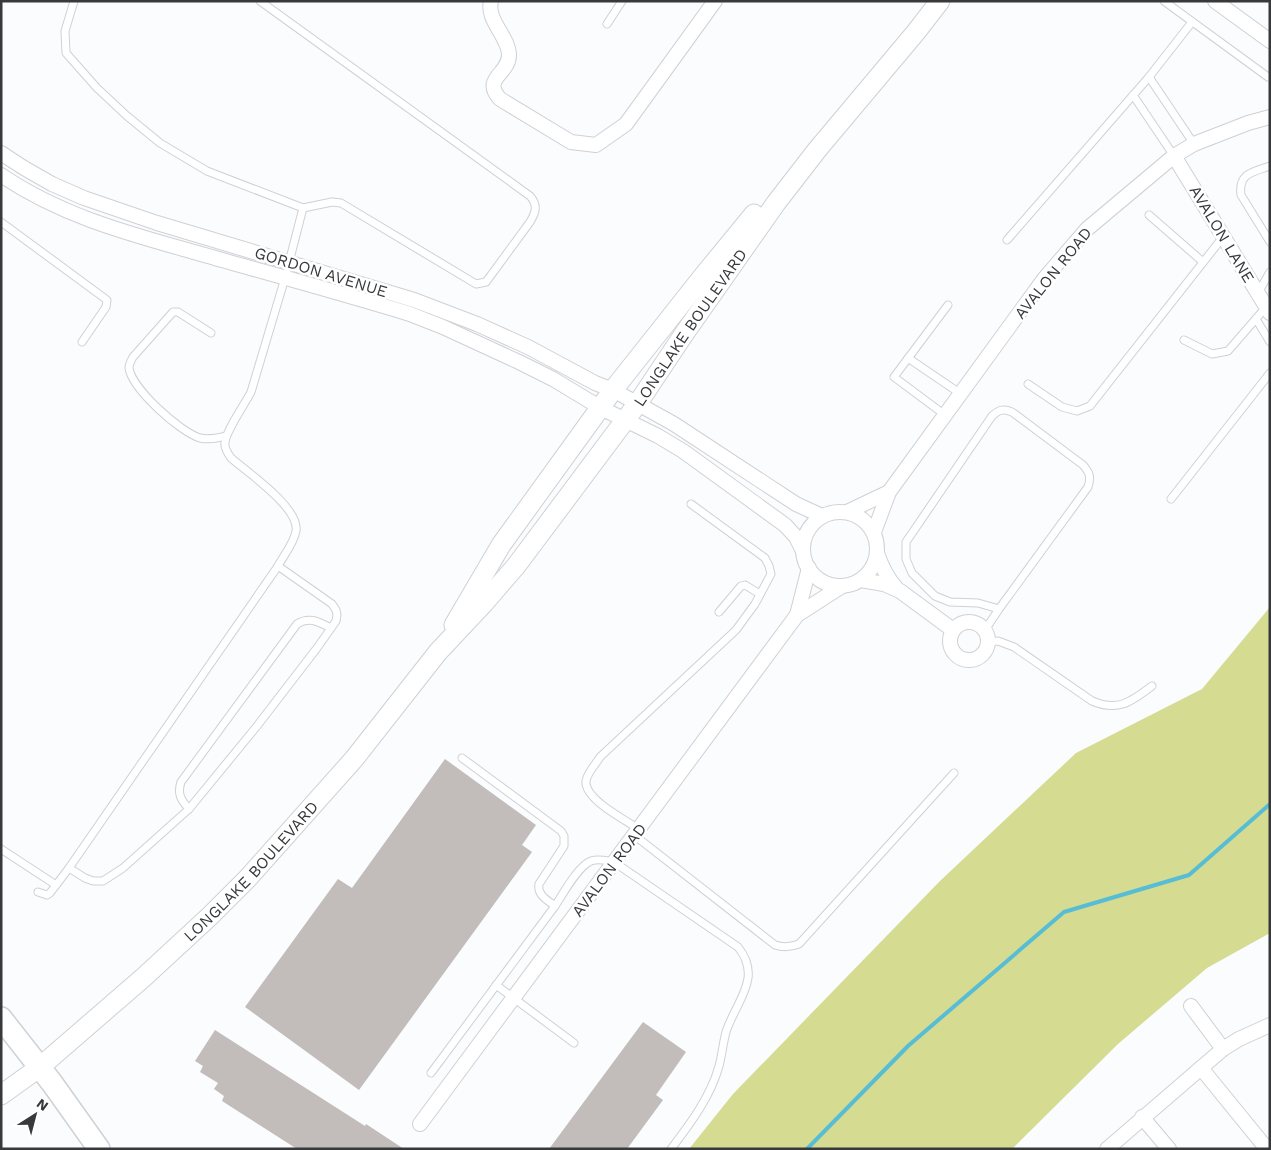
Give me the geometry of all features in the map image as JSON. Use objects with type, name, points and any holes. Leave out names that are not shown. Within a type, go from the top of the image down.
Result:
[{"type":"main road","name":"LONGLAKE BOULEVARD","points":[[438,652],[501,545],[613,390],[704,275],[932,1]]},
{"type":"main road","name":"LONGLAKE BOULEVARD","points":[[1,1095],[40,1067],[173,951],[210,916],[248,878],[354,759],[438,652],[516,566],[638,403],[776,203],[817,150],[940,1]]},
{"type":"main road","points":[[1,1018],[40,1067],[98,1149]]},
{"type":"street","points":[[491,1],[492,16],[509,54],[506,66],[492,86],[494,93],[500,99],[571,142],[596,145],[626,124],[715,1]]},
{"type":"street","points":[[1215,1],[1270,41]]},
{"type":"street","name":"AVALON ROAD","points":[[889,492],[1044,279],[1087,228],[1174,156],[1194,144],[1248,123],[1270,117]]},
{"type":"street","name":"GORDON AVENUE","points":[[1,153],[52,184],[84,198],[157,223],[414,300],[477,324],[536,351],[595,383],[638,403],[718,452],[775,491],[803,508],[822,516]]},
{"type":"street","name":"AVALON LANE","points":[[1174,156],[1268,308]]},
{"type":"street","name":"GORDON AVENUE","points":[[1,175],[44,201],[78,216],[151,240],[410,314],[519,362],[553,379],[600,408],[684,452],[785,525],[803,550]]},
{"type":"street","points":[[847,512],[889,492]]},
{"type":"street","points":[[874,532],[889,492]]},
{"type":"street","points":[[834,512],[847,512],[858,516],[874,532],[877,542],[874,564],[868,573],[861,580],[842,586],[822,581],[809,568],[803,550],[804,540],[814,522],[822,516],[834,512]]},
{"type":"street","points":[[877,553],[888,579],[900,591],[952,630]]},
{"type":"street","name":"AVALON ROAD","points":[[797,615],[809,568]]},
{"type":"street","points":[[861,580],[884,584],[900,591]]},
{"type":"street","name":"AVALON ROAD","points":[[420,1124],[797,615],[842,586]]},
{"type":"street","points":[[969,621],[980,625],[987,636],[987,648],[979,658],[973,660],[960,658],[954,654],[949,642],[952,630],[957,625],[969,621]]},
{"type":"street","points":[[1191,1006],[1222,1049]]},
{"type":"street","points":[[1107,1149],[1222,1049],[1238,1039],[1267,1031]]},
{"type":"street","points":[[1201,1068],[1267,1149]]},
{"type":"street","points":[[1142,1117],[1169,1149]]},
{"type":"lane","points":[[74,1],[65,31],[66,53],[90,81],[127,116],[160,143],[207,171],[303,208],[332,202],[341,203],[476,284],[486,282],[530,222],[536,206],[530,196],[260,1]]},
{"type":"lane","points":[[607,24],[622,1]]},
{"type":"lane","points":[[1164,1],[1268,77]]},
{"type":"lane","points":[[1006,240],[1149,77],[1192,22]]},
{"type":"lane","points":[[1149,77],[1194,144]]},
{"type":"lane","points":[[1133,95],[1174,156]]},
{"type":"lane","points":[[1270,166],[1246,175],[1240,187],[1242,195],[1270,242]]},
{"type":"lane","points":[[38,892],[47,895],[69,868],[278,566],[294,537],[297,529],[293,515],[279,499],[231,458],[226,451],[225,443],[226,436],[251,392],[285,278],[303,208]]},
{"type":"lane","points":[[1149,215],[1203,262]]},
{"type":"lane","points":[[1,222],[107,300],[106,307],[82,342]]},
{"type":"lane","points":[[1028,384],[1062,407],[1077,411],[1090,406],[1223,237]]},
{"type":"lane","points":[[1258,294],[1270,272]]},
{"type":"lane","points":[[946,415],[894,377],[948,304]]},
{"type":"lane","points":[[1184,340],[1212,354],[1228,351],[1268,308]]},
{"type":"lane","points":[[212,334],[178,312],[173,312],[129,364],[134,380],[170,420],[200,438],[213,439],[226,436]]},
{"type":"lane","points":[[1256,319],[1270,342]]},
{"type":"lane","points":[[908,358],[961,394]]},
{"type":"lane","points":[[1171,499],[1270,372]]},
{"type":"lane","points":[[1000,610],[978,603],[950,602],[935,596],[912,573],[906,559],[906,542],[992,416],[999,410],[1005,409],[1012,412],[1083,465],[1089,472],[1090,479],[1088,487],[1000,610],[987,636],[1014,648],[1092,701],[1105,706],[1121,705],[1135,699],[1152,686]]},
{"type":"lane","points":[[691,504],[765,558],[770,566],[771,574],[736,630],[600,757],[586,779],[587,790],[595,799],[775,944],[782,947],[790,947],[799,944],[954,773]]},
{"type":"lane","points":[[69,868],[85,878],[93,881],[103,881],[123,868],[189,809],[268,712],[331,628],[337,615],[332,604],[278,566]]},
{"type":"lane","points":[[719,612],[741,586],[745,585],[760,594]]},
{"type":"lane","points":[[189,809],[180,796],[179,788],[181,782],[297,624],[309,619],[331,628]]},
{"type":"lane","points":[[462,758],[561,831],[564,836],[564,846],[538,888],[541,894],[554,906]]},
{"type":"lane","points":[[1,849],[56,885]]},
{"type":"lane","points":[[431,1073],[583,866],[590,861],[598,859],[614,862],[738,947],[746,957],[748,966],[748,981],[726,1031],[718,1068],[699,1111],[670,1149]]},
{"type":"lane","points":[[496,985],[574,1043]]},
{"type":"green space","points":[[1270,607],[1270,933],[1207,968],[1118,1044],[1012,1149],[689,1149],[733,1094],[939,882],[1076,753],[1202,689]]},
{"type":"building","points":[[445,759],[536,825],[522,845],[532,852],[359,1090],[245,1007],[338,879],[352,888]]},
{"type":"building","points":[[643,1022],[686,1052],[656,1095],[663,1100],[627,1149],[549,1149]]},
{"type":"building","points":[[215,1030],[404,1149],[297,1149],[222,1101],[224,1096],[214,1089],[218,1083],[200,1072],[203,1066],[195,1061]]},
{"type":"waterway","points":[[807,1149],[908,1046],[1064,912],[1189,875],[1270,804]]}]
